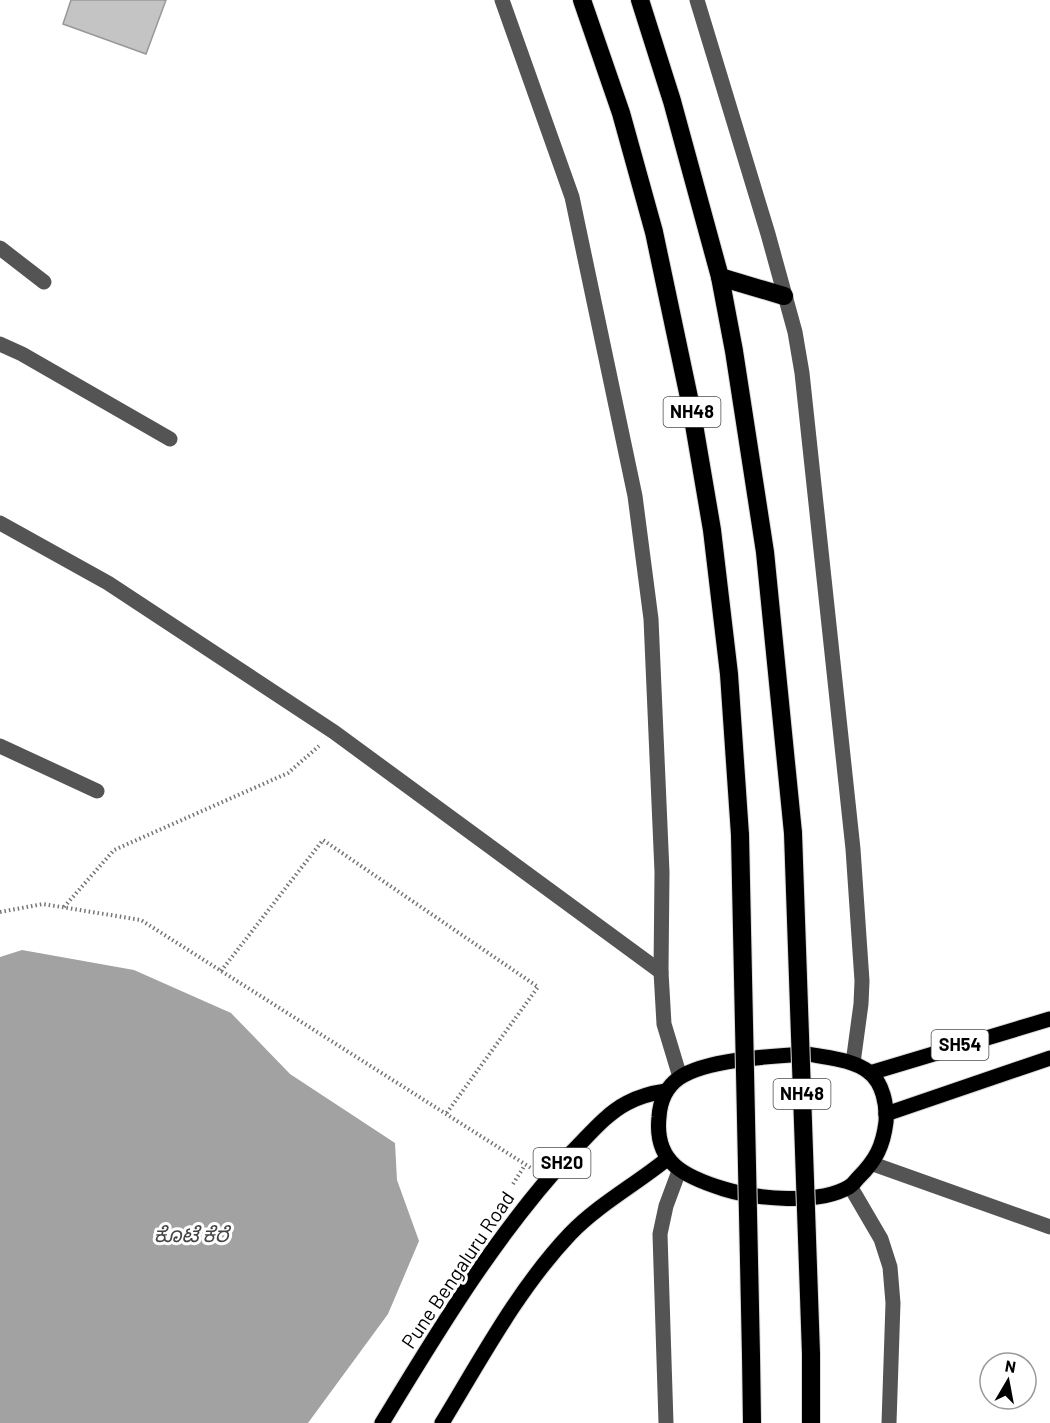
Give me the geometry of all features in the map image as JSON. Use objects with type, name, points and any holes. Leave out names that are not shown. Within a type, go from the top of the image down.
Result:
[{"type":"highway","name":"NH48","points":[[582,0],[621,112],[654,232],[691,407],[712,530],[729,674],[740,835],[752,1423]]},
{"type":"highway","name":"NH48","points":[[640,0],[672,101],[720,277],[734,351],[765,552],[794,833],[811,1354],[811,1423]]},
{"type":"highway","points":[[720,277],[784,296]]},
{"type":"main road","name":"SH54","points":[[870,1073],[1050,1019]]},
{"type":"main road","points":[[808,1054],[853,1063],[870,1073],[878,1082],[886,1114],[884,1138],[873,1164],[850,1186],[826,1195],[798,1199],[726,1190],[679,1171],[667,1159],[658,1142],[660,1104],[666,1091],[680,1077],[706,1067],[762,1057],[808,1054]]},
{"type":"main road","name":"SH54","points":[[886,1114],[1050,1058]]},
{"type":"main road","name":"Pune Bengaluru Road","points":[[382,1423],[483,1266],[547,1179],[603,1120],[645,1094],[666,1091]]},
{"type":"main road","name":"SH20","points":[[442,1423],[516,1303],[550,1257],[571,1233],[600,1208],[667,1159]]},
{"type":"street","points":[[502,0],[572,197],[635,496],[651,619],[662,872],[661,972],[664,1024],[680,1077]]},
{"type":"street","points":[[697,0],[768,234],[795,332],[803,383],[853,849],[862,981],[853,1063]]},
{"type":"street","points":[[0,248],[44,282]]},
{"type":"street","points":[[0,344],[22,354],[170,438]]},
{"type":"street","points":[[0,524],[108,583],[334,732],[661,972]]},
{"type":"street","points":[[0,746],[97,791]]},
{"type":"street","points":[[873,1164],[1050,1227]]},
{"type":"street","points":[[666,1423],[660,1234],[666,1206],[679,1171]]},
{"type":"street","points":[[850,1186],[881,1239],[890,1267],[893,1303],[889,1423]]},
{"type":"path","points":[[63,908],[114,850],[288,773],[334,732]]},
{"type":"path","points":[[221,971],[323,840],[538,987],[446,1114]]},
{"type":"path","points":[[0,912],[43,904],[141,920],[547,1179]]},
{"type":"water","name":"ಕೊಟೆ ಕೆರೆ","points":[[22,950],[134,970],[231,1013],[290,1074],[395,1143],[397,1180],[419,1241],[388,1314],[308,1423],[0,1423],[0,957]]},
{"type":"building","points":[[71,0],[166,0],[146,54],[63,24]]}]
